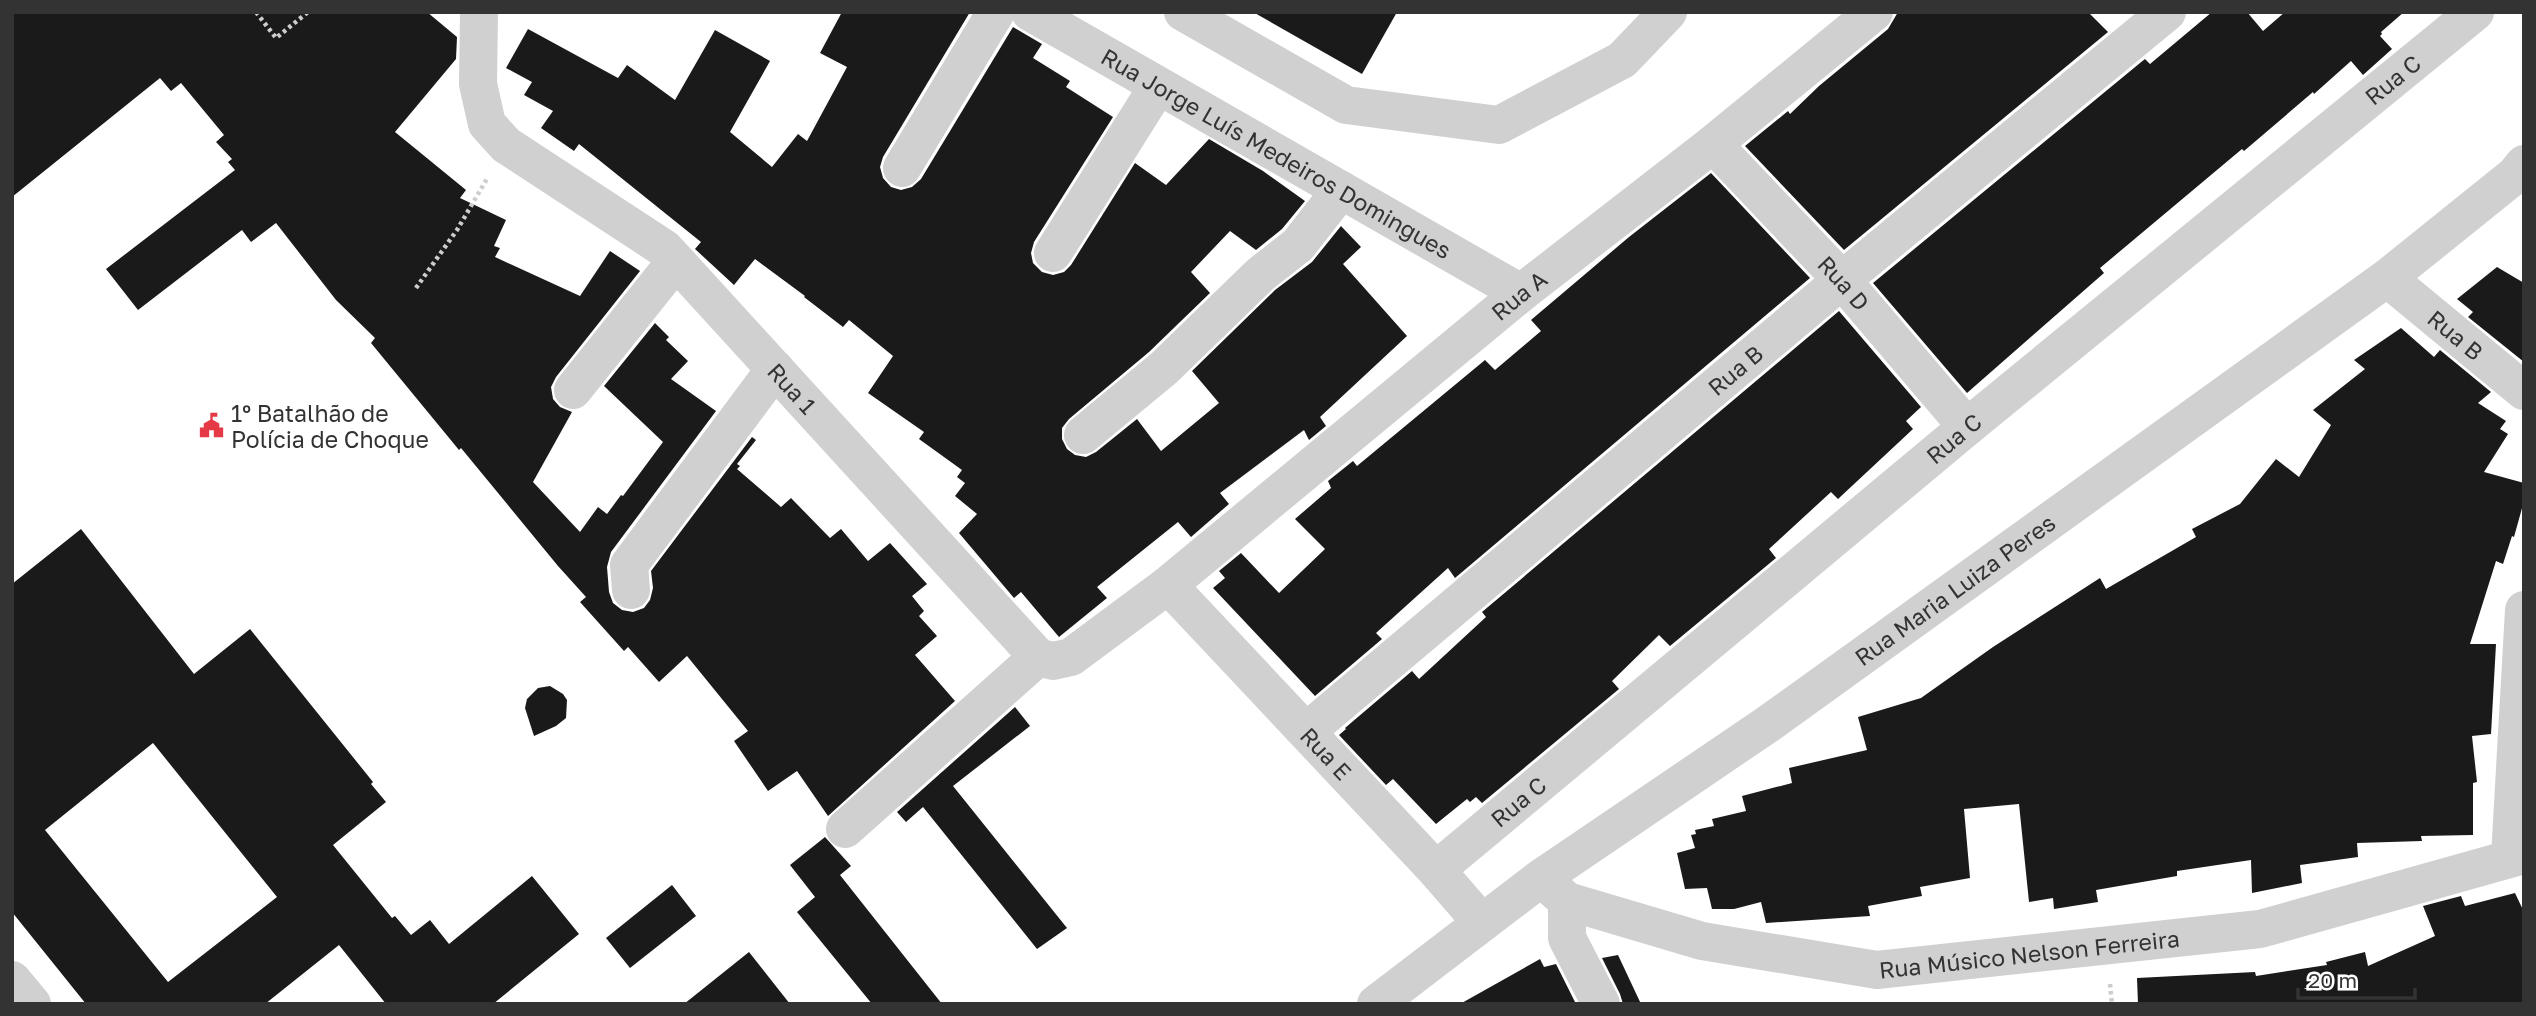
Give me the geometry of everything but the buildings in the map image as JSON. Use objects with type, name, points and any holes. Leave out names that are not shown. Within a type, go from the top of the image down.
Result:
[{"type":"street","name":"Rua 1","points":[[479,12],[478,84],[486,124],[506,145],[665,248],[1038,657]]},
{"type":"street","points":[[902,168],[996,12]]},
{"type":"street","name":"Rua Jorge Luís Medeiros Domingues","points":[[1030,12],[1521,293]]},
{"type":"street","points":[[1183,12],[1346,105],[1499,125],[1622,60],[1668,12]]},
{"type":"street","name":"Rua A","points":[[1168,585],[1521,293],[1713,144],[1874,12]]},
{"type":"street","name":"Rua B","points":[[1307,731],[1842,280],[2167,12]]},
{"type":"street","name":"Rua C","points":[[1436,870],[1967,427],[2475,12]]},
{"type":"street","points":[[1053,253],[1158,86]]},
{"type":"street","name":"Rua D","points":[[1713,144],[1842,280],[1967,427]]},
{"type":"street","name":"Rua Maria Luiza Peres","points":[[1377,1004],[1482,923],[1554,890],[1768,724],[2387,278],[2515,175],[2524,164]]},
{"type":"street","points":[[1083,435],[1164,368],[1261,274],[1298,245],[1340,190]]},
{"type":"street","points":[[573,390],[676,261]]},
{"type":"street","name":"Rua B","points":[[2387,278],[2524,391]]},
{"type":"street","points":[[631,590],[629,565],[775,369]]},
{"type":"street","points":[[845,829],[1038,657],[1053,662],[1072,657],[1168,585]]},
{"type":"street","name":"Rua E","points":[[1168,585],[1307,731],[1482,923]]},
{"type":"street","points":[[2517,856],[2524,610]]},
{"type":"street","name":"Rua Músico Nelson Ferreira","points":[[1554,890],[1702,941],[1877,970],[2260,929],[2517,856]]},
{"type":"street","points":[[1554,890],[1567,938],[1601,1004]]},
{"type":"street","points":[[12,980],[32,1004]]},
{"type":"path","points":[[256,12],[276,38],[307,12]]},
{"type":"path","points":[[416,288],[457,230],[506,145]]},
{"type":"place","name":"1º Batalhão de Polícia de Choque","points":[[211,426]]}]
